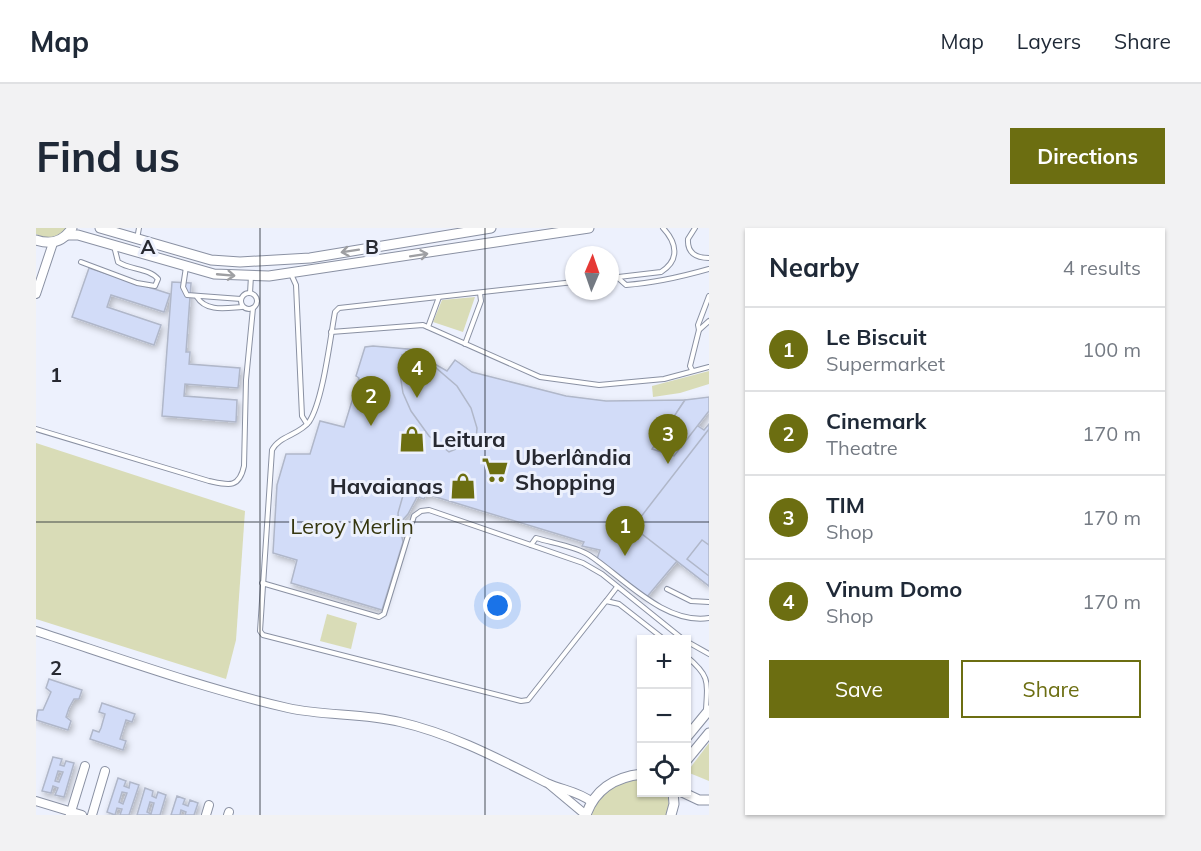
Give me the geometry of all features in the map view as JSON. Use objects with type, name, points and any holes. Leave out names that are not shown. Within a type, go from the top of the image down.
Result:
[{"type":"street","points":[[100,228],[211,260],[268,262],[487,229],[488,237],[483,245]]},
{"type":"street","points":[[36,294],[53,243],[70,232],[214,274],[251,276],[291,273],[589,228]]},
{"type":"street","points":[[36,240],[53,243]]},
{"type":"street","points":[[36,631],[221,691],[291,709],[400,721],[435,732],[505,760],[549,784],[581,794],[592,802]]},
{"type":"street","points":[[691,733],[707,712]]},
{"type":"street","points":[[691,755],[709,732]]},
{"type":"street","points":[[70,813],[85,766]]},
{"type":"street","points":[[92,815],[105,771]]},
{"type":"street","points":[[549,784],[586,815],[592,802],[609,783],[624,776],[637,775]]},
{"type":"street","points":[[691,796],[699,800],[709,800]]},
{"type":"street","points":[[671,815],[674,804],[673,797]]},
{"type":"street","points":[[36,801],[82,815]]},
{"type":"street","points":[[206,815],[209,804]]},
{"type":"lane","points":[[137,240],[139,228]]},
{"type":"lane","points":[[619,277],[661,272],[672,263],[676,249],[671,236],[663,228]]},
{"type":"lane","points":[[695,228],[688,239],[689,249],[696,256],[708,258]]},
{"type":"lane","points":[[81,262],[136,283],[155,286],[158,279],[153,274],[128,268],[118,262],[114,246]]},
{"type":"lane","points":[[186,267],[184,291],[187,295],[241,299],[250,293]]},
{"type":"lane","points":[[619,279],[626,285],[639,285],[672,280],[709,269]]},
{"type":"lane","points":[[291,273],[296,285],[302,416],[307,424]]},
{"type":"lane","points":[[37,428],[209,481],[228,485],[236,484],[244,466],[250,320],[257,301],[250,293],[251,276]]},
{"type":"lane","points":[[565,283],[339,308],[335,312],[315,412],[298,433],[277,442],[272,450],[260,631],[263,635],[521,701],[528,700],[617,587]]},
{"type":"lane","points":[[465,344],[481,301],[480,293]]},
{"type":"lane","points":[[197,296],[201,303],[208,307],[253,308]]},
{"type":"lane","points":[[692,370],[690,366],[698,326],[709,296]]},
{"type":"lane","points":[[428,327],[439,297]]},
{"type":"lane","points":[[241,299],[250,320]]},
{"type":"lane","points":[[707,302],[709,308]]},
{"type":"lane","points":[[699,330],[709,321]]},
{"type":"lane","points":[[331,332],[412,324],[428,327],[540,377],[599,385],[643,381],[709,367]]},
{"type":"lane","points":[[262,583],[376,618],[384,614],[412,520],[421,511],[429,510],[583,563],[679,635]]},
{"type":"lane","points":[[531,545],[536,538],[587,554],[647,600],[689,618],[709,618]]},
{"type":"lane","points":[[668,589],[691,601],[709,602]]},
{"type":"lane","points":[[606,601],[619,604],[661,635]]},
{"type":"lane","points":[[691,644],[709,654]]},
{"type":"lane","points":[[691,659],[701,667],[707,677],[707,712]]},
{"type":"green space","points":[[36,228],[66,228],[56,236],[48,237],[36,234]]},
{"type":"green space","points":[[475,297],[463,332],[433,322],[442,300]]},
{"type":"green space","points":[[709,371],[709,384],[680,393],[653,397],[652,386]]},
{"type":"green space","points":[[36,443],[245,511],[236,640],[226,679],[36,619]]},
{"type":"green space","points":[[327,614],[357,623],[351,649],[320,641]]},
{"type":"green space","points":[[709,743],[709,781],[691,774],[691,767]]},
{"type":"green space","points":[[637,780],[637,797],[668,797],[669,804],[666,815],[592,815],[604,794],[625,783]]},
{"type":"building","points":[[89,268],[170,294],[164,312],[111,295],[107,307],[161,325],[154,345],[72,317]]},
{"type":"building","points":[[172,282],[191,283],[186,352],[190,352],[189,364],[240,368],[238,388],[185,384],[184,396],[237,400],[236,422],[162,416]]},
{"type":"building","name":"Uberlândia Shopping","points":[[365,347],[419,350],[419,355],[447,371],[455,360],[472,372],[566,396],[606,401],[685,400],[677,412],[704,430],[709,424],[709,586],[677,561],[646,598],[597,559],[600,550],[582,546],[584,542],[426,494],[424,499],[404,492],[398,517],[403,542],[382,610],[291,583],[297,560],[273,553],[277,485],[286,454],[310,454],[320,421],[344,427],[359,378],[356,376]]},
{"type":"building","points":[[402,355],[436,368],[457,386],[471,408],[477,428],[476,441],[449,452],[429,436],[411,411],[403,393],[400,374]]},
{"type":"building","points":[[709,397],[709,411],[674,456],[652,449],[685,400]]},
{"type":"building","points":[[709,429],[709,545],[702,540],[687,559],[709,576],[709,586],[633,527]]},
{"type":"building","points":[[404,492],[417,497],[408,514],[399,524],[398,513]]},
{"type":"building","points":[[49,679],[82,690],[79,699],[74,699],[69,708],[66,717],[71,721],[68,730],[36,720],[38,710],[43,710],[51,692],[46,688]]},
{"type":"building","points":[[102,703],[135,714],[132,722],[126,720],[120,739],[126,741],[123,750],[90,739],[93,730],[99,732],[101,728],[105,714],[99,712]]},
{"type":"building","points":[[53,757],[62,759],[60,765],[64,766],[66,761],[74,763],[64,797],[55,795],[58,788],[53,786],[51,793],[42,791]],"holes":[[[58,771],[63,772],[59,782],[55,781]]]},
{"type":"building","points":[[118,778],[126,781],[124,786],[129,788],[130,782],[139,785],[129,815],[120,815],[122,809],[117,808],[115,815],[107,812]],"holes":[[[122,792],[127,793],[123,804],[119,802]]]},
{"type":"building","points":[[145,788],[153,791],[152,796],[156,798],[158,792],[166,795],[160,815],[137,815]],"holes":[[[150,802],[154,803],[151,814],[147,812]]]},
{"type":"building","points":[[177,796],[185,799],[183,804],[188,806],[190,800],[198,803],[194,815],[185,815],[186,812],[181,810],[180,815],[171,815]]},
{"type":"place","name":"Vinum Domo","points":[[417,398]]},
{"type":"place","name":"Cinemark","points":[[371,426]]},
{"type":"place","name":"Leitura","points":[[412,439]]},
{"type":"place","name":"TIM","points":[[668,464]]},
{"type":"place","name":"Uberlândia Shopping","points":[[495,470]]},
{"type":"place","name":"Havaianas","points":[[463,486]]},
{"type":"place","name":"Le Biscuit","points":[[625,556]]},
{"type":"park label","name":"Leroy Merlin","points":[[352,526]]}]
